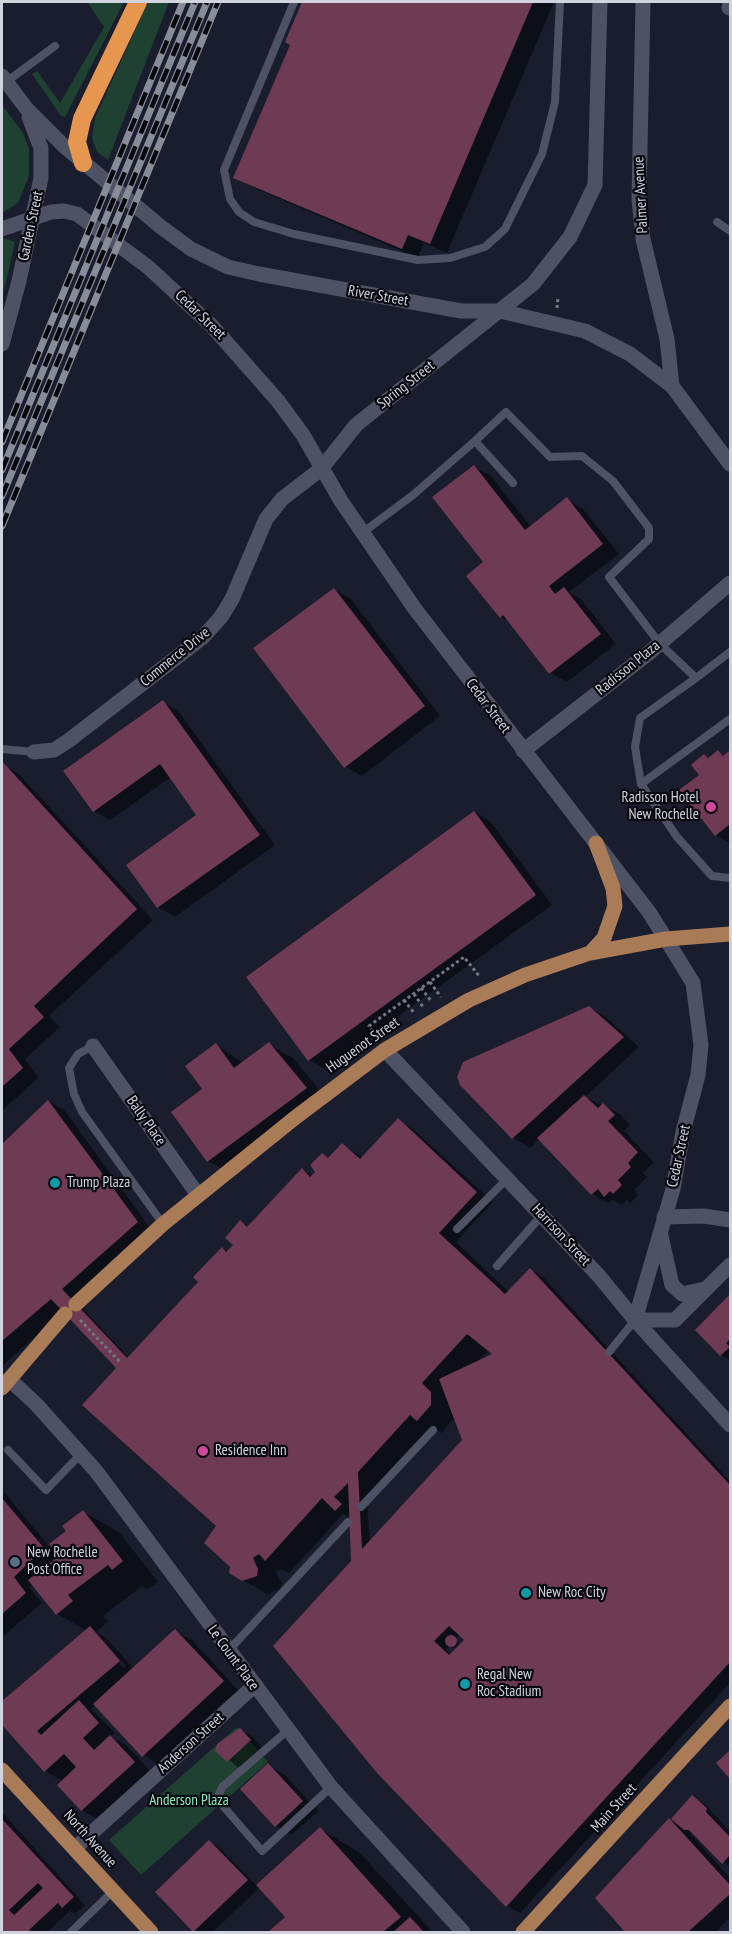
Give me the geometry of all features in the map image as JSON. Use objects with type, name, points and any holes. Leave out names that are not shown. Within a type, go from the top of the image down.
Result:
[{"type":"highway","points":[[83,163],[77,142],[82,119],[138,2]]},
{"type":"main road","points":[[590,953],[607,931],[615,906],[613,888],[596,843]]},
{"type":"main road","name":"Huguenot Street","points":[[5,1383],[71,1310],[163,1224],[381,1044],[525,975],[590,953],[666,939],[730,934]]},
{"type":"main road","name":"Main Street","points":[[523,1932],[730,1707]]},
{"type":"main road","name":"North Avenue","points":[[2,1770],[151,1932]]},
{"type":"street","points":[[500,311],[533,284],[570,237],[595,184],[600,2]]},
{"type":"street","name":"Palmer Avenue","points":[[643,2],[639,199],[643,239],[667,339],[672,386]]},
{"type":"street","points":[[4,79],[26,108]]},
{"type":"street","name":"River Street","points":[[26,108],[83,163],[161,227],[191,249],[228,267],[461,311],[500,311],[585,331],[630,354],[672,386],[730,464]]},
{"type":"street","name":"Garden Street","points":[[2,344],[33,219],[42,158],[26,108]]},
{"type":"street","name":"Cedar Street","points":[[2,229],[57,211],[77,214],[171,287],[212,326],[259,378],[303,435],[321,469],[362,533],[415,609],[596,843],[666,939],[693,983],[701,1045],[698,1075],[660,1233],[635,1320]]},
{"type":"street","name":"Spring Street","points":[[321,469],[356,425],[500,311]]},
{"type":"street","name":"Commerce Drive","points":[[34,752],[54,750],[68,741],[203,637],[221,617],[232,599],[266,519],[282,499],[321,469]]},
{"type":"street","name":"Radisson Plaza","points":[[523,751],[660,644],[730,583]]},
{"type":"street","name":"Harrison Street","points":[[381,1044],[600,1276],[635,1320],[730,1425]]},
{"type":"street","name":"Bally Place","points":[[93,1046],[198,1195]]},
{"type":"street","points":[[664,1217],[704,1216],[730,1220]]},
{"type":"street","points":[[660,1233],[672,1285],[682,1294],[704,1289]]},
{"type":"street","points":[[635,1320],[675,1320],[730,1265]]},
{"type":"street","name":"Le Count Place","points":[[5,1383],[80,1455],[141,1530],[286,1731],[330,1787],[463,1932]]},
{"type":"street","name":"Anderson Street","points":[[75,1848],[254,1686]]},
{"type":"lane","points":[[294,2],[224,170],[230,199],[239,212],[254,222],[294,234],[418,260],[450,258],[485,247],[505,229],[542,154],[552,112],[560,2]]},
{"type":"lane","points":[[4,79],[55,46]]},
{"type":"lane","points":[[717,222],[730,231]]},
{"type":"lane","points":[[362,533],[413,495],[506,412],[550,457],[582,456],[613,481],[649,528],[649,539],[609,577],[660,644],[696,678]]},
{"type":"lane","points":[[475,441],[513,483]]},
{"type":"lane","points":[[730,652],[640,718],[635,747],[642,784],[677,837],[712,876],[730,879]]},
{"type":"lane","points":[[642,784],[730,719]]},
{"type":"lane","points":[[2,749],[34,752]]},
{"type":"lane","points":[[93,1046],[78,1054],[69,1068],[74,1094],[82,1112],[163,1224]]},
{"type":"lane","points":[[457,1229],[507,1178]]},
{"type":"lane","points":[[498,1266],[542,1215]]},
{"type":"lane","points":[[609,1352],[635,1320]]},
{"type":"lane","points":[[362,1507],[433,1430]]},
{"type":"lane","points":[[8,1450],[46,1490],[80,1455]]},
{"type":"lane","points":[[228,1651],[348,1521]]},
{"type":"lane","points":[[286,1731],[222,1787],[217,1799],[262,1851],[330,1787]]},
{"type":"lane","points":[[71,1932],[113,1891]]},
{"type":"path","points":[[557,310],[558,298]]},
{"type":"path","points":[[381,1044],[369,1026],[464,957],[480,977]]},
{"type":"path","points":[[430,982],[441,997]]},
{"type":"path","points":[[421,988],[432,1002]]},
{"type":"path","points":[[413,994],[423,1007]]},
{"type":"path","points":[[404,1000],[414,1013]]},
{"type":"path","points":[[71,1310],[121,1364]]},
{"type":"green space","points":[[124,2],[65,117],[61,116],[32,74],[37,71],[60,103],[104,27],[88,3]]},
{"type":"green space","points":[[148,2],[169,2],[108,160],[97,152],[92,138],[95,118]]},
{"type":"green space","points":[[2,105],[23,133],[29,149],[29,176],[18,203],[2,213]]},
{"type":"green space","points":[[2,239],[15,242],[2,299]]},
{"type":"green space","name":"Anderson Plaza","points":[[237,1727],[268,1762],[141,1875],[109,1840]]},
{"type":"building","points":[[302,2],[533,2],[430,244],[408,235],[402,249],[233,178],[290,45],[285,42]]},
{"type":"building","points":[[474,465],[525,530],[567,497],[603,544],[549,586],[555,594],[564,587],[601,634],[549,674],[503,615],[500,618],[466,576],[483,562],[432,497]]},
{"type":"building","points":[[334,588],[425,706],[344,768],[253,648]]},
{"type":"building","points":[[163,700],[260,835],[157,908],[126,865],[196,815],[160,764],[93,812],[63,771]]},
{"type":"building","name":"Radisson Hotel New Rochelle","points":[[718,750],[723,756],[730,750],[730,824],[715,836],[679,790],[699,775],[691,765],[704,754],[708,758]]},
{"type":"building","points":[[2,761],[137,909],[34,1006],[44,1017],[9,1049],[23,1068],[2,1087]]},
{"type":"building","points":[[474,811],[536,895],[308,1061],[246,977]]},
{"type":"building","points":[[589,1006],[624,1037],[512,1139],[460,1085],[457,1077],[463,1062]]},
{"type":"building","points":[[269,1042],[307,1088],[207,1162],[171,1112],[202,1089],[185,1066],[216,1043],[234,1068]]},
{"type":"building","points":[[584,1095],[598,1108],[603,1103],[615,1115],[608,1121],[638,1152],[628,1163],[631,1167],[618,1180],[622,1185],[613,1194],[610,1191],[604,1197],[598,1189],[591,1195],[537,1138]]},
{"type":"building","points":[[48,1100],[138,1222],[62,1289],[127,1358],[198,1282],[193,1277],[222,1247],[226,1252],[233,1245],[225,1238],[240,1220],[247,1227],[302,1168],[310,1177],[315,1172],[310,1165],[322,1153],[328,1158],[342,1143],[360,1159],[398,1118],[477,1192],[439,1233],[505,1294],[530,1268],[730,1485],[730,1662],[506,1907],[377,1773],[273,1646],[351,1561],[348,1483],[334,1497],[342,1504],[335,1511],[322,1498],[265,1561],[259,1554],[253,1558],[258,1569],[257,1576],[242,1581],[229,1573],[230,1567],[204,1543],[216,1526],[82,1405],[116,1368],[51,1299],[2,1341],[2,1144]],"holes":[[[467,1334],[492,1354],[439,1379],[462,1440],[362,1549],[358,1472],[410,1415],[417,1421],[431,1405],[431,1392],[422,1383]],[[449,1626],[464,1640],[449,1655],[434,1641]]]},
{"type":"building","points":[[730,1294],[730,1339],[726,1343],[730,1347],[720,1356],[695,1330]]},
{"type":"building","name":"New Rochelle Post Office","points":[[2,1498],[44,1548],[14,1577],[26,1593],[2,1614]]},
{"type":"building","points":[[83,1510],[123,1561],[112,1570],[108,1565],[68,1595],[73,1601],[56,1615],[28,1580],[59,1556],[49,1544],[66,1531],[62,1526]]},
{"type":"building","points":[[90,1626],[120,1661],[37,1731],[41,1735],[79,1700],[99,1723],[83,1738],[94,1750],[110,1735],[135,1762],[81,1811],[57,1785],[76,1767],[64,1754],[44,1772],[2,1725],[2,1701]]},
{"type":"building","points":[[175,1629],[224,1681],[142,1757],[93,1704]]},
{"type":"building","points":[[453,1635],[457,1641],[453,1647],[449,1647],[445,1639]]},
{"type":"building","points":[[240,1728],[251,1740],[227,1762],[215,1751],[217,1744]]},
{"type":"building","points":[[730,1750],[730,1779],[716,1763]]},
{"type":"building","points":[[268,1763],[303,1801],[275,1827],[240,1789]]},
{"type":"building","points":[[692,1795],[707,1808],[706,1812],[730,1837],[730,1855],[722,1864],[689,1830],[684,1830],[671,1819]]},
{"type":"building","points":[[669,1818],[730,1885],[730,1894],[688,1932],[625,1932],[595,1898]]},
{"type":"building","points":[[2,1819],[74,1897],[62,1908],[58,1903],[29,1930],[32,1932],[2,1931]],"holes":[[[38,1883],[43,1888],[14,1915],[9,1910]]]},
{"type":"building","points":[[320,1827],[401,1917],[383,1932],[268,1932],[285,1917],[256,1885]]},
{"type":"building","points":[[209,1840],[248,1880],[193,1932],[155,1892]]},
{"type":"building","points":[[410,1917],[424,1932],[393,1932]]},
{"type":"railway","points":[[2,442],[183,2]]},
{"type":"railway","points":[[2,470],[195,2]]},
{"type":"railway","points":[[2,496],[207,2]]},
{"type":"railway","points":[[2,526],[218,2]]},
{"type":"place","name":"Radisson Hotel New Rochelle","points":[[711,807]]},
{"type":"place","name":"Trump Plaza","points":[[55,1183]]},
{"type":"place","name":"Residence Inn","points":[[203,1451]]},
{"type":"place","name":"New Rochelle Post Office","points":[[15,1562]]},
{"type":"place","name":"New Roc City","points":[[526,1593]]},
{"type":"place","name":"Regal New Roc Stadium","points":[[465,1684]]}]
